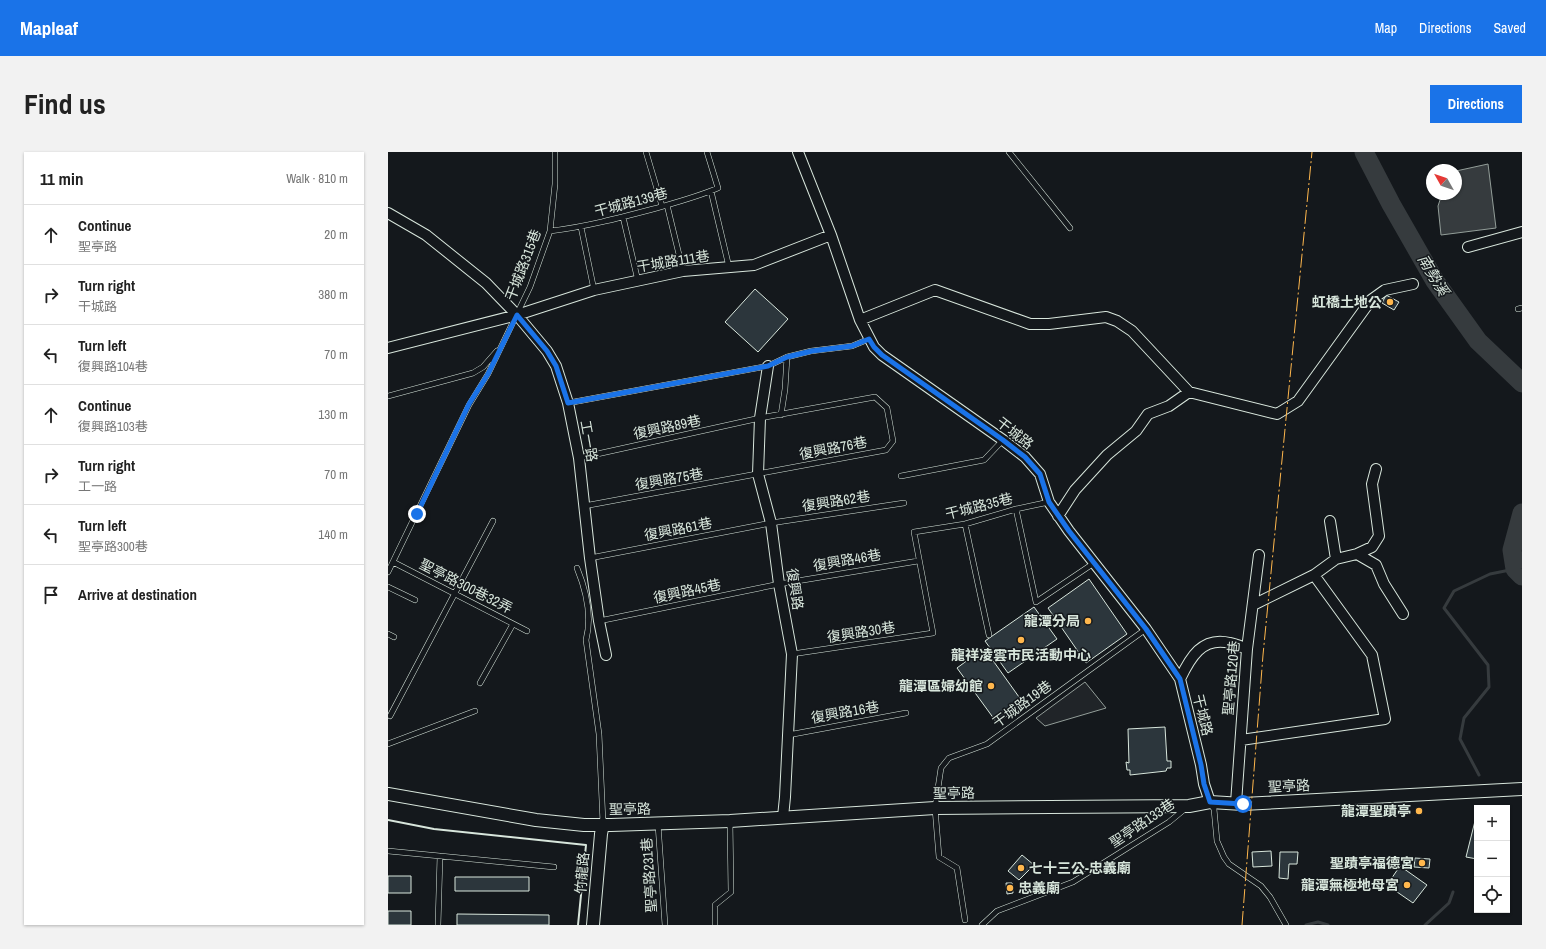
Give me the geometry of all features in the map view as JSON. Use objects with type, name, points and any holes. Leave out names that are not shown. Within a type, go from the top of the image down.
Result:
[{"type":"street","name":"干城路","points":[[798,152],[831,235],[860,320],[874,347],[882,355],[1025,457],[1040,474],[1049,502],[1058,516],[1146,629],[1180,679],[1201,765],[1204,784],[1210,802]]},
{"type":"street","name":"工一路","points":[[388,213],[426,235],[486,282],[517,315],[547,351],[556,366],[568,403],[579,458],[590,558],[599,621],[606,655]]},
{"type":"street","points":[[1468,247],[1522,232]]},
{"type":"street","name":"干城路111巷","points":[[388,348],[517,315],[594,290],[683,271],[754,266],[831,235]]},
{"type":"street","points":[[860,320],[935,290],[1030,324],[1049,324],[1106,317],[1117,321],[1132,331],[1189,392],[1277,414],[1298,400],[1371,300],[1385,290],[1412,284]]},
{"type":"street","name":"復興路","points":[[768,366],[760,418],[758,474],[771,523],[792,654],[783,817]]},
{"type":"street","points":[[1058,516],[1075,490],[1107,455],[1136,431],[1148,414],[1169,406],[1189,392]]},
{"type":"street","points":[[1253,605],[1314,575],[1336,559],[1357,554],[1372,547],[1379,536],[1372,484],[1376,469]]},
{"type":"street","points":[[1330,521],[1336,559]]},
{"type":"street","points":[[1357,554],[1376,565],[1384,584],[1403,614]]},
{"type":"street","name":"聖亭路120巷","points":[[1236,804],[1247,649],[1258,555]]},
{"type":"street","points":[[1241,740],[1385,719],[1372,655],[1314,575]]},
{"type":"street","points":[[1180,679],[1187,664],[1198,649],[1214,642],[1230,642],[1247,649]]},
{"type":"street","name":"聖亭路","points":[[388,794],[536,820],[584,824],[658,824],[935,808],[1189,806],[1210,802],[1236,804],[1522,789]]},
{"type":"street","name":"竹龍路","points":[[593,925],[600,834],[603,824]]},
{"type":"lane","name":"干城路315巷","points":[[500,348],[530,287],[550,231],[555,184],[555,152]]},
{"type":"lane","points":[[646,152],[665,206],[683,271]]},
{"type":"lane","name":"干城路139巷","points":[[550,231],[581,227],[623,217],[665,206],[718,188],[707,152]]},
{"type":"lane","points":[[1009,152],[1070,228]]},
{"type":"lane","points":[[711,191],[729,267]]},
{"type":"lane","points":[[623,217],[638,281]]},
{"type":"lane","points":[[581,227],[594,290]]},
{"type":"lane","points":[[568,403],[768,366],[787,357],[812,351],[852,346],[869,339]]},
{"type":"lane","points":[[388,396],[473,373],[483,367],[500,348]]},
{"type":"lane","points":[[388,572],[469,404],[488,374],[500,348]]},
{"type":"lane","points":[[781,415],[786,390],[787,357]]},
{"type":"lane","name":"復興路89巷","points":[[579,458],[760,418],[875,397],[886,408],[891,426]]},
{"type":"lane","name":"復興路76巷","points":[[758,474],[886,450],[893,441],[891,426]]},
{"type":"lane","points":[[901,476],[984,460],[1003,440]]},
{"type":"lane","name":"復興路75巷","points":[[584,506],[758,474]]},
{"type":"lane","name":"復興路62巷","points":[[771,523],[904,502]]},
{"type":"lane","name":"干城路35巷","points":[[918,561],[914,532],[965,524],[1016,509],[1049,502]]},
{"type":"lane","points":[[1016,509],[1036,602],[1094,563]]},
{"type":"lane","points":[[390,716],[493,521]]},
{"type":"lane","name":"復興路61巷","points":[[590,558],[771,523]]},
{"type":"lane","points":[[965,524],[989,635]]},
{"type":"lane","name":"復興路46巷","points":[[780,584],[918,561]]},
{"type":"lane","name":"復興路30巷","points":[[792,654],[933,633],[918,561]]},
{"type":"lane","name":"聖亭路300巷32弄","points":[[393,562],[528,631]]},
{"type":"lane","points":[[577,568],[584,585],[589,628],[586,640],[599,734],[603,824]]},
{"type":"lane","name":"復興路45巷","points":[[599,621],[780,584]]},
{"type":"lane","points":[[388,588],[415,600]]},
{"type":"lane","points":[[480,683],[514,624]]},
{"type":"lane","name":"干城路19巷","points":[[965,920],[958,868],[938,857],[935,808],[941,768],[950,758],[987,744],[1146,629]]},
{"type":"lane","points":[[388,634],[394,637]]},
{"type":"lane","points":[[388,744],[475,711]]},
{"type":"lane","name":"復興路16巷","points":[[788,735],[906,713]]},
{"type":"lane","points":[[1210,802],[1214,809],[1216,841],[1224,857],[1229,864],[1261,886],[1270,897],[1286,925]]},
{"type":"lane","name":"聖亭路133巷","points":[[982,925],[997,911],[1073,882],[1169,822],[1189,806]]},
{"type":"lane","points":[[715,925],[715,905],[731,892],[730,821]]},
{"type":"lane","name":"聖亭路231巷","points":[[658,824],[665,925]]},
{"type":"lane","points":[[388,850],[554,867]]},
{"type":"lane","points":[[438,925],[440,856]]},
{"type":"shaded area","points":[[1488,164],[1496,228],[1441,235],[1438,206],[1440,200],[1462,200],[1462,170]]},
{"type":"shaded area","points":[[1085,682],[1106,708],[1045,726],[1036,718]]},
{"type":"building","points":[[755,289],[788,319],[758,352],[725,322]]},
{"type":"building","name":"虹橋土地公","points":[[1386,295],[1399,302],[1394,310],[1382,303]]},
{"type":"building","name":"龍潭分局","points":[[1089,579],[1127,634],[1086,663],[1048,608]]},
{"type":"building","name":"龍祥凌雲市民活動中心","points":[[1034,607],[1057,639],[1008,673],[985,641]]},
{"type":"building","name":"龍潭區婦幼館","points":[[984,648],[1024,704],[997,723],[957,668]]},
{"type":"building","points":[[1165,727],[1167,761],[1171,761],[1171,768],[1167,768],[1166,771],[1130,775],[1130,770],[1127,770],[1126,762],[1129,763],[1128,729]]},
{"type":"building","points":[[1474,825],[1474,858],[1466,857]]},
{"type":"building","points":[[1271,851],[1272,866],[1253,867],[1252,852]]},
{"type":"building","points":[[1280,852],[1298,852],[1297,864],[1289,864],[1288,879],[1279,878]]},
{"type":"building","name":"七十三公-忠義廟","points":[[1022,855],[1034,865],[1019,880],[1008,871]]},
{"type":"building","name":"聖蹟亭福德宮","points":[[1415,858],[1430,859],[1429,868],[1414,867]]},
{"type":"building","name":"龍潭無極地母宮","points":[[1400,866],[1427,885],[1413,903],[1387,885]]},
{"type":"building","points":[[388,876],[411,876],[411,893],[388,893]]},
{"type":"building","points":[[455,877],[529,877],[529,891],[455,891]]},
{"type":"building","name":"忠義廟","points":[[1006,883],[1012,883],[1013,893],[1007,894]]},
{"type":"building","points":[[388,911],[411,911],[411,925],[388,925]]},
{"type":"building","points":[[457,914],[549,915],[549,925],[457,925]]},
{"type":"waterway","name":"南勢溪","points":[[1364,152],[1391,204],[1435,281],[1478,341],[1522,383]]},
{"type":"waterway","name":"南勢溪","points":[[1522,513],[1512,550],[1515,569],[1522,576]]},
{"type":"waterway","points":[[1479,775],[1460,739],[1464,718],[1489,687],[1488,665],[1444,608],[1454,591],[1490,574],[1515,569]]},
{"type":"waterway","points":[[1425,925],[1449,903],[1453,892]]},
{"type":"waterway","points":[[1306,925],[1318,922],[1328,925]]},
{"type":"wall","points":[[388,820],[434,829],[586,845],[578,925]]},
{"type":"power","points":[[1242,925],[1263,655],[1312,152]]},
{"type":"place","name":"虹橋土地公","points":[[1390,302]]},
{"type":"place","name":"龍潭分局","points":[[1088,621]]},
{"type":"place","name":"龍祥凌雲市民活動中心","points":[[1021,640]]},
{"type":"place","name":"龍潭區婦幼館","points":[[991,686]]},
{"type":"place","name":"龍潭聖蹟亭","points":[[1419,811]]},
{"type":"place","name":"聖蹟亭福德宮","points":[[1422,863]]},
{"type":"place","name":"七十三公-忠義廟","points":[[1021,868]]},
{"type":"place","name":"龍潭無極地母宮","points":[[1407,885]]},
{"type":"place","name":"忠義廟","points":[[1010,888]]},
{"type":"route","points":[[417,514],[469,404],[488,374],[517,315],[547,351],[556,366],[568,403],[768,366],[787,357],[812,351],[852,346],[869,339],[882,355],[1003,440],[1025,457],[1040,474],[1049,502],[1069,531],[1146,629],[1180,679],[1201,765],[1204,784],[1210,802],[1243,804]]}]
